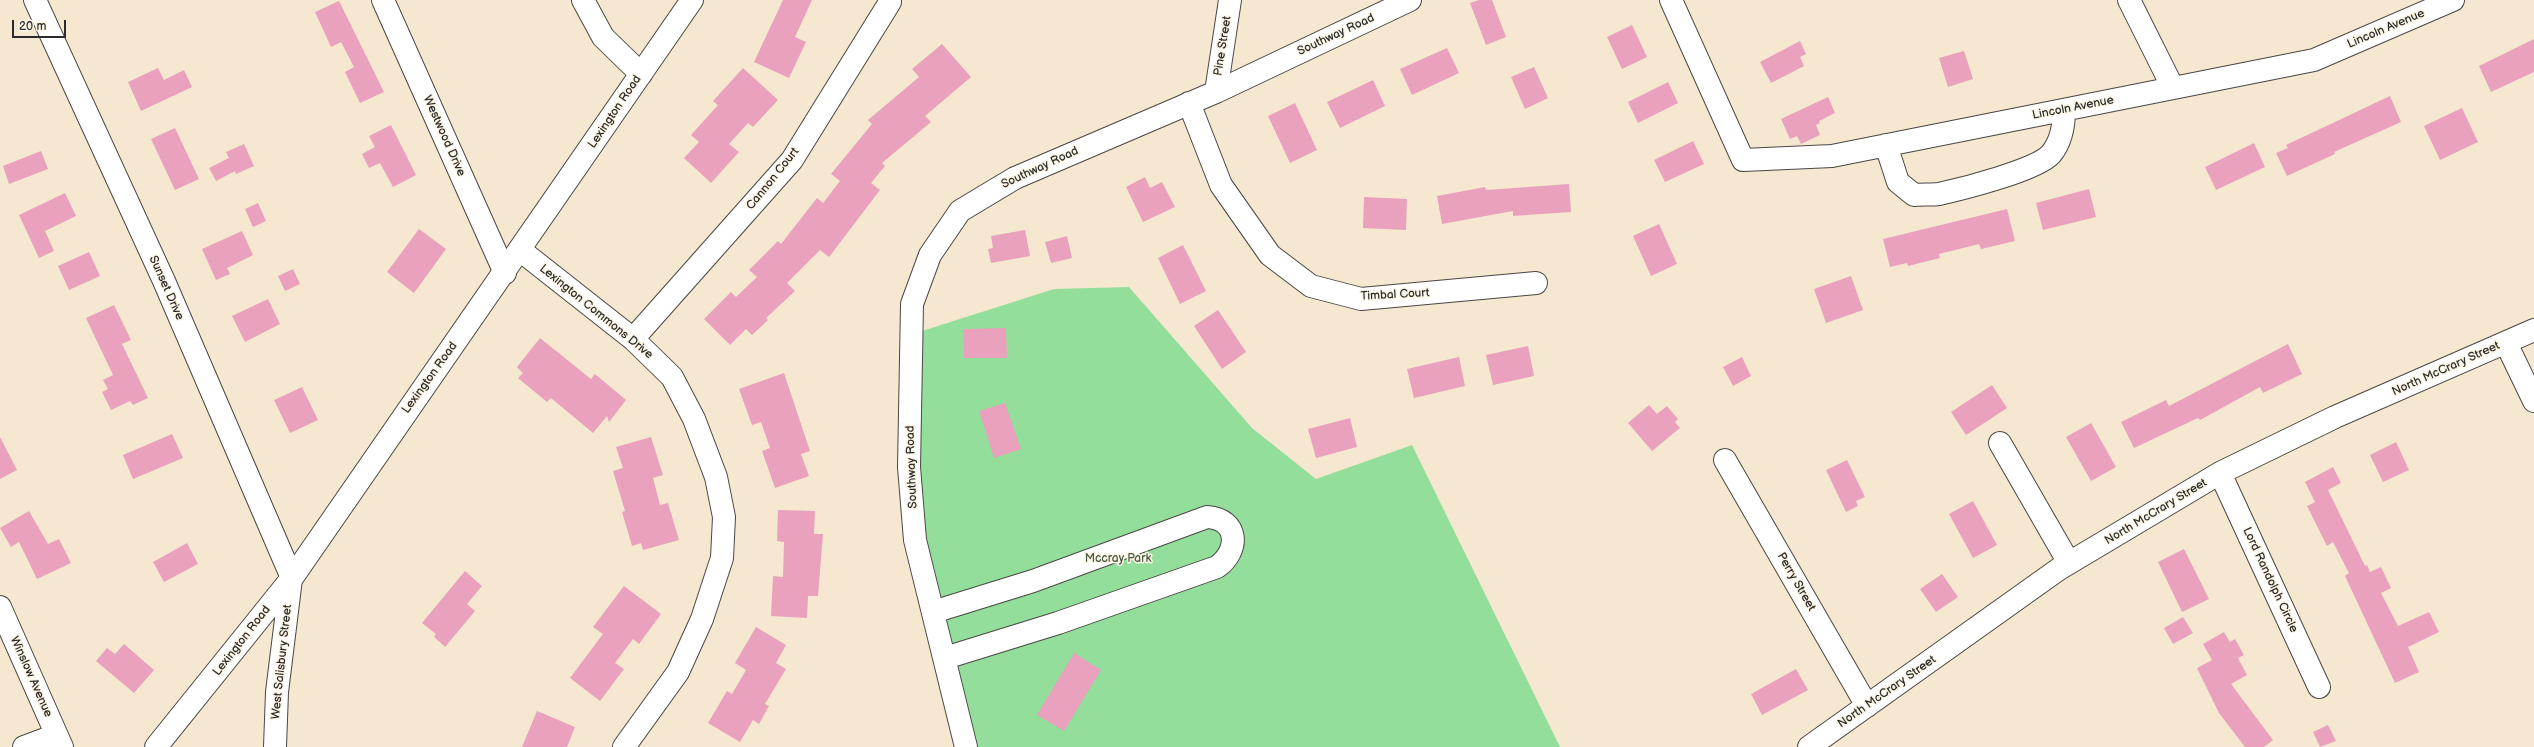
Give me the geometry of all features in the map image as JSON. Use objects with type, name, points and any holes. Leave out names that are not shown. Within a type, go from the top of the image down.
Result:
[{"type":"street","name":"Sunset Drive","points":[[35,0],[164,281],[292,578]]},
{"type":"street","name":"Westwood Drive","points":[[383,0],[505,273]]},
{"type":"street","points":[[583,0],[603,37],[641,74]]},
{"type":"street","name":"Lexington Road","points":[[156,747],[292,578],[397,424],[505,273],[692,0]]},
{"type":"street","name":"Pine Street","points":[[1216,92],[1230,0]]},
{"type":"street","name":"Southway Road","points":[[966,747],[915,540],[909,467],[912,304],[930,255],[960,211],[1015,178],[1216,92],[1410,0]]},
{"type":"street","name":"Lincoln Avenue","points":[[1671,0],[1743,160],[1832,156],[2314,60],[2453,0]]},
{"type":"street","points":[[2129,0],[2173,88]]},
{"type":"street","name":"Cannon Court","points":[[633,339],[792,160],[890,2]]},
{"type":"street","name":"Timbal Court","points":[[1188,103],[1221,185],[1270,255],[1311,286],[1361,299],[1536,283]]},
{"type":"street","points":[[1886,146],[1898,182],[1902,186],[1914,195],[1938,194],[2021,171],[2046,159],[2052,153],[2060,136],[2064,110]]},
{"type":"street","name":"Lexington Commons Drive","points":[[520,250],[633,339],[672,377],[694,419],[716,477],[724,517],[722,558],[702,619],[678,672],[624,747]]},
{"type":"street","name":"North McCrary Street","points":[[1809,747],[2069,563],[2220,473],[2335,418],[2534,330]]},
{"type":"street","points":[[2506,342],[2534,401]]},
{"type":"street","points":[[2000,443],[2069,563]]},
{"type":"street","name":"Perry Street","points":[[1725,460],[1867,706]]},
{"type":"street","name":"Lord Randolph Circle","points":[[2220,473],[2319,687]]},
{"type":"street","points":[[933,612],[1033,581],[1207,517],[1225,522],[1231,530],[1233,542],[1231,552],[1227,560],[1217,567],[1058,623],[944,658]]},
{"type":"street","name":"West Salisbury Street","points":[[275,747],[277,692],[292,578]]},
{"type":"street","name":"Winslow Avenue","points":[[0,607],[59,741]]},
{"type":"street","points":[[24,747],[59,741]]},
{"type":"green space","name":"Mccray Park","points":[[1129,287],[1252,428],[1316,479],[1412,445],[1560,747],[971,747],[920,543],[919,332],[1054,289]]},
{"type":"building","points":[[783,0],[812,0],[795,37],[806,42],[789,78],[754,62]]},
{"type":"building","points":[[1479,0],[1492,0],[1506,37],[1486,45],[1470,3]]},
{"type":"building","points":[[339,1],[384,92],[360,103],[345,72],[354,67],[341,42],[331,47],[315,12]]},
{"type":"building","points":[[1632,25],[1647,57],[1622,69],[1607,37]]},
{"type":"building","points":[[2534,39],[2534,72],[2491,92],[2479,66]]},
{"type":"building","points":[[1800,41],[1806,54],[1800,57],[1804,66],[1771,83],[1760,62]]},
{"type":"building","points":[[942,44],[971,77],[925,116],[931,122],[882,163],[885,166],[871,183],[880,190],[829,257],[820,250],[787,283],[795,291],[766,318],[768,320],[752,335],[746,329],[730,345],[704,319],[731,292],[736,297],[757,277],[749,270],[778,241],[781,244],[817,198],[823,203],[840,181],[831,174],[872,124],[868,120],[919,77],[912,69]]},
{"type":"building","points":[[1447,48],[1459,73],[1412,95],[1400,69]]},
{"type":"building","points":[[1964,51],[1973,79],[1948,87],[1939,58]]},
{"type":"building","points":[[1534,67],[1548,98],[1525,109],[1511,77]]},
{"type":"building","points":[[158,68],[164,80],[184,70],[192,87],[141,111],[128,82]]},
{"type":"building","points":[[743,68],[778,100],[753,127],[748,123],[729,144],[739,152],[711,183],[684,158],[699,142],[691,135],[718,105],[713,101]]},
{"type":"building","points":[[1373,80],[1385,106],[1340,128],[1327,102]]},
{"type":"building","points":[[1668,82],[1678,103],[1638,123],[1628,102]]},
{"type":"building","points":[[2390,96],[2401,122],[2334,152],[2335,154],[2287,176],[2276,153],[2288,148],[2286,145]]},
{"type":"building","points":[[1828,97],[1835,113],[1819,121],[1820,123],[1816,125],[1820,135],[1801,144],[1797,136],[1790,139],[1781,119]]},
{"type":"building","points":[[1295,103],[1317,150],[1290,163],[1268,116]]},
{"type":"building","points":[[2462,108],[2478,142],[2440,160],[2424,126]]},
{"type":"building","points":[[391,125],[416,175],[393,187],[380,163],[369,168],[362,154],[375,147],[369,136]]},
{"type":"building","points":[[175,128],[199,179],[175,190],[151,139]]},
{"type":"building","points":[[1693,141],[1704,164],[1665,182],[1654,160]]},
{"type":"building","points":[[2254,143],[2265,167],[2216,190],[2205,167]]},
{"type":"building","points":[[244,144],[254,166],[236,174],[235,171],[216,181],[209,168],[229,158],[226,152]]},
{"type":"building","points":[[41,151],[48,169],[9,184],[3,166]]},
{"type":"building","points":[[1145,177],[1150,188],[1162,182],[1175,207],[1143,222],[1126,187]]},
{"type":"building","points":[[1569,184],[1571,212],[1513,216],[1513,211],[1442,224],[1437,196],[1485,187],[1486,190]]},
{"type":"building","points":[[2089,189],[2096,217],[2043,230],[2036,203]]},
{"type":"building","points":[[65,193],[76,216],[45,231],[54,251],[39,258],[19,215]]},
{"type":"building","points":[[1364,197],[1407,199],[1406,230],[1363,228]]},
{"type":"building","points":[[258,203],[266,221],[253,227],[245,209]]},
{"type":"building","points":[[2007,209],[2015,241],[1981,249],[1979,244],[1939,254],[1940,258],[1908,266],[1907,263],[1890,267],[1883,239]]},
{"type":"building","points":[[1659,224],[1677,264],[1651,276],[1633,236]]},
{"type":"building","points":[[419,229],[446,249],[414,293],[387,272]]},
{"type":"building","points":[[1025,230],[1030,256],[991,263],[988,249],[993,248],[991,236]]},
{"type":"building","points":[[242,231],[253,255],[227,268],[230,274],[216,280],[202,249]]},
{"type":"building","points":[[1067,236],[1072,258],[1051,263],[1045,242]]},
{"type":"building","points":[[1183,245],[1206,291],[1180,304],[1158,258]]},
{"type":"building","points":[[89,252],[100,276],[69,290],[58,266]]},
{"type":"building","points":[[293,269],[300,284],[285,291],[278,276]]},
{"type":"building","points":[[1851,276],[1863,310],[1826,323],[1814,289]]},
{"type":"building","points":[[268,299],[280,324],[245,342],[232,316]]},
{"type":"building","points":[[114,305],[131,340],[122,344],[148,398],[133,405],[130,401],[111,410],[102,392],[108,389],[103,380],[113,375],[86,318]]},
{"type":"building","points":[[1218,310],[1246,352],[1222,369],[1194,326]]},
{"type":"building","points":[[1006,328],[1007,358],[964,358],[963,329]]},
{"type":"building","points":[[540,338],[591,379],[595,374],[626,400],[609,422],[607,416],[593,433],[551,398],[547,402],[518,378],[523,373],[517,367]]},
{"type":"building","points":[[2288,344],[2302,374],[2263,393],[2260,387],[2200,420],[2198,418],[2134,448],[2121,422],[2166,400],[2169,406]]},
{"type":"building","points":[[1528,346],[1534,376],[1493,385],[1486,355]]},
{"type":"building","points":[[1459,357],[1465,386],[1414,398],[1407,369]]},
{"type":"building","points":[[1742,357],[1751,376],[1733,386],[1723,367]]},
{"type":"building","points":[[784,373],[810,451],[801,454],[809,476],[775,488],[762,451],[770,448],[761,422],[752,425],[739,389]]},
{"type":"building","points":[[1992,385],[2007,408],[1966,435],[1951,412]]},
{"type":"building","points":[[302,387],[318,420],[290,433],[274,400]]},
{"type":"building","points":[[1005,403],[1021,449],[994,458],[979,411]]},
{"type":"building","points":[[1649,405],[1657,414],[1667,406],[1678,419],[1675,422],[1680,428],[1652,451],[1628,423]]},
{"type":"building","points":[[1350,418],[1357,447],[1316,458],[1308,429]]},
{"type":"building","points":[[2091,423],[2116,467],[2091,481],[2066,437]]},
{"type":"building","points":[[172,434],[183,458],[133,479],[123,455]]},
{"type":"building","points":[[0,437],[17,470],[0,479]]},
{"type":"building","points":[[651,437],[663,475],[653,478],[660,505],[668,503],[679,540],[643,550],[641,543],[632,546],[622,512],[625,511],[613,471],[623,468],[616,447]]},
{"type":"building","points":[[2396,442],[2409,470],[2383,482],[2370,455]]},
{"type":"building","points":[[1847,460],[1865,497],[1856,501],[1858,506],[1846,512],[1826,470]]},
{"type":"building","points":[[2333,467],[2341,483],[2328,490],[2365,566],[2367,565],[2370,572],[2381,567],[2391,588],[2381,593],[2398,626],[2429,612],[2439,632],[2408,647],[2419,672],[2395,683],[2345,576],[2349,573],[2333,542],[2327,546],[2307,506],[2315,502],[2305,482]]},
{"type":"building","points":[[1973,501],[1997,545],[1973,558],[1949,514]]},
{"type":"building","points":[[778,510],[815,511],[814,534],[823,534],[818,596],[808,596],[807,618],[771,616],[773,576],[783,577],[784,542],[777,541]]},
{"type":"building","points":[[29,511],[48,544],[59,539],[71,563],[37,579],[19,542],[11,547],[0,528]]},
{"type":"building","points":[[187,543],[198,564],[164,582],[153,562]]},
{"type":"building","points":[[2184,549],[2209,599],[2182,612],[2158,562]]},
{"type":"building","points":[[465,571],[482,586],[467,604],[475,611],[445,647],[434,637],[436,634],[422,623]]},
{"type":"building","points":[[1942,574],[1958,597],[1936,612],[1920,589]]},
{"type":"building","points":[[624,586],[661,614],[639,644],[633,639],[615,663],[624,669],[600,701],[570,678],[603,634],[593,627]]},
{"type":"building","points":[[2183,617],[2193,633],[2173,644],[2164,628]]},
{"type":"building","points":[[756,627],[786,645],[776,663],[786,669],[765,704],[769,706],[759,724],[753,720],[740,742],[708,723],[727,691],[732,694],[746,670],[735,663]]},
{"type":"building","points":[[2224,632],[2230,642],[2235,639],[2244,655],[2238,658],[2247,675],[2231,684],[2273,740],[2264,747],[2245,747],[2219,713],[2197,668],[2212,660],[2203,644]]},
{"type":"building","points":[[124,644],[154,670],[134,693],[96,661],[107,648],[115,654]]},
{"type":"building","points":[[1074,653],[1101,670],[1064,731],[1037,715]]},
{"type":"building","points":[[1796,669],[1808,690],[1762,715],[1751,694]]},
{"type":"building","points":[[537,711],[575,727],[567,747],[522,747]]},
{"type":"building","points":[[2328,725],[2336,741],[2320,747],[2313,732]]}]
